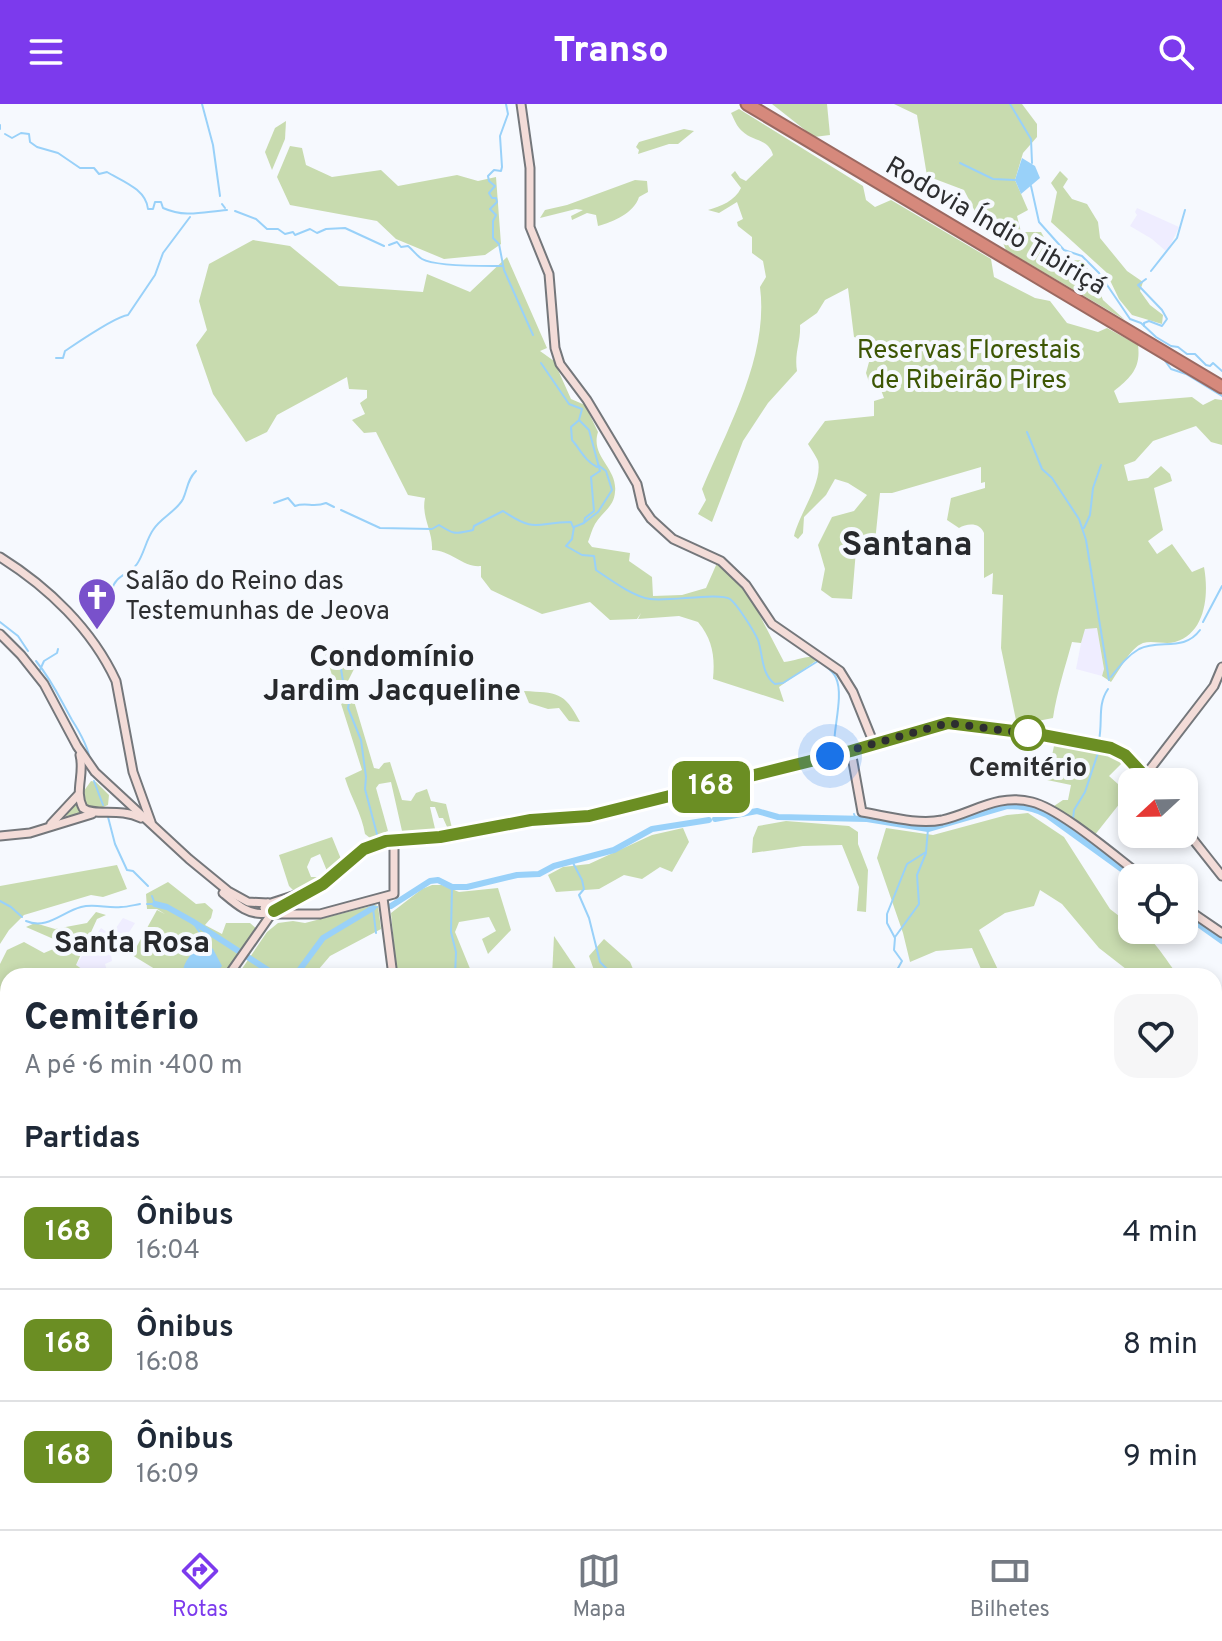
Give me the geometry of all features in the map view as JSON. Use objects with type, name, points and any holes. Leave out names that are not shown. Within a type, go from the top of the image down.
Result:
[{"type":"highway","name":"Rodovia Índio Tibiriçá","points":[[747,104],[1222,387]]},
{"type":"street","points":[[521,104],[530,168],[530,227],[549,274],[555,348],[560,364],[595,412],[637,484],[642,506],[651,519],[673,539],[721,561],[746,585],[772,624],[840,671],[853,692],[874,744]]},
{"type":"street","points":[[0,557],[58,601],[112,671],[131,762],[151,824]]},
{"type":"street","points":[[0,634],[44,684],[77,746],[100,777],[235,903],[252,913],[329,912],[394,894],[394,839]]},
{"type":"street","points":[[1152,768],[1214,686],[1222,667]]},
{"type":"street","points":[[234,968],[262,929],[270,911],[312,891],[364,849],[394,839],[440,837],[527,817],[586,817],[851,751],[948,723],[1010,730],[1111,748],[1125,755],[1136,768]]},
{"type":"street","points":[[972,725],[997,737],[1010,730]]},
{"type":"street","points":[[77,746],[82,764],[80,789],[83,808],[98,812],[124,812],[151,824]]},
{"type":"street","points":[[851,751],[862,812],[928,821],[942,820],[994,801],[1032,802],[1060,816],[1125,864]]},
{"type":"street","points":[[43,829],[60,816],[88,779],[100,777]]},
{"type":"street","points":[[0,836],[23,834],[98,812],[111,802],[109,786]]},
{"type":"street","points":[[138,812],[145,805]]},
{"type":"street","points":[[1198,848],[1222,879]]},
{"type":"street","points":[[383,898],[392,968]]},
{"type":"street","points":[[1198,917],[1222,933]]},
{"type":"shaded area","points":[[1137,208],[1179,227],[1167,252],[1130,226],[1137,215]]},
{"type":"shaded area","points":[[1097,627],[1104,669],[1102,676],[1076,669],[1084,628]]},
{"type":"shaded area","points":[[123,918],[135,923],[116,952],[110,949],[112,961],[105,964],[106,968],[80,968],[76,965],[101,928],[111,935]]},
{"type":"green space","points":[[772,104],[827,104],[830,135],[814,137]]},
{"type":"green space","name":"Reservas Florestais de Ribeirão Pires","points":[[894,104],[1022,104],[1037,124],[1037,137],[1023,153],[1015,180],[1028,210],[1017,216],[1021,232],[1041,232],[1060,257],[1081,260],[1094,277],[1103,300],[1125,320],[1006,250],[1001,238],[983,227],[964,190],[927,176],[917,115]]},
{"type":"green space","name":"Reservas Florestais de Ribeirão Pires","points":[[739,109],[863,186],[866,200],[875,207],[891,200],[991,259],[994,277],[1035,298],[1050,301],[1067,323],[1098,332],[1107,328],[1138,345],[1134,371],[1114,391],[1119,403],[1192,397],[1203,405],[1215,399],[1222,400],[1222,445],[1211,442],[1196,426],[1153,441],[1135,461],[1124,465],[1128,481],[1148,478],[1161,466],[1170,474],[1172,481],[1154,488],[1163,530],[1148,541],[1157,554],[1172,544],[1192,572],[1204,567],[1206,589],[1203,611],[1193,630],[1185,637],[1171,643],[1147,642],[1138,646],[1111,682],[1102,676],[1104,669],[1097,628],[1085,629],[1081,643],[1072,642],[1053,718],[1017,725],[1001,648],[1003,595],[992,594],[993,573],[984,578],[984,533],[976,525],[959,528],[947,520],[951,498],[985,488],[985,482],[981,483],[981,467],[892,493],[880,493],[875,542],[856,550],[852,599],[832,598],[821,590],[825,569],[818,545],[832,517],[854,511],[867,495],[835,479],[826,495],[804,517],[803,533],[798,539],[794,536],[819,469],[808,444],[825,421],[874,416],[874,401],[884,398],[878,382],[869,382],[866,373],[872,351],[868,342],[854,337],[848,288],[825,300],[817,313],[800,325],[797,371],[768,403],[743,441],[712,522],[698,514],[706,500],[702,489],[752,365],[761,313],[760,287],[766,277],[763,261],[752,253],[752,237],[738,226],[737,222],[743,219],[737,202],[719,213],[708,210],[727,202],[738,193],[741,188],[731,175],[735,171],[746,181],[773,155],[768,146],[739,127],[731,113]]},
{"type":"green space","points":[[286,121],[285,139],[272,170],[265,152],[275,128]]},
{"type":"green space","points":[[684,129],[694,131],[678,144],[638,154],[636,147],[639,142]]},
{"type":"green space","points":[[290,146],[302,148],[306,165],[332,177],[381,170],[398,186],[457,175],[478,181],[496,177],[501,244],[485,255],[444,259],[396,239],[377,221],[290,205],[277,177]]},
{"type":"green space","name":"Reservas Florestais de Ribeirão Pires","points":[[1060,171],[1068,179],[1063,187],[1072,199],[1087,204],[1098,222],[1100,238],[1127,271],[1143,282],[1140,291],[1150,305],[1163,315],[1162,324],[1132,315],[1119,299],[1106,272],[1051,222],[1057,192],[1051,183]]},
{"type":"green space","points":[[635,180],[647,181],[648,192],[639,197],[628,212],[610,222],[598,226],[596,215],[587,213],[572,220],[571,216],[583,210],[576,209],[540,218],[545,210]]},
{"type":"green space","points":[[253,240],[290,246],[339,286],[423,292],[427,274],[470,292],[507,257],[547,348],[540,351],[554,361],[571,399],[585,405],[598,432],[598,449],[615,484],[612,502],[595,524],[588,542],[592,547],[630,553],[629,561],[652,577],[653,596],[682,595],[706,588],[717,563],[746,589],[784,662],[806,657],[820,658],[779,687],[784,702],[713,679],[712,649],[698,622],[679,616],[638,619],[641,613],[637,619],[610,620],[590,602],[542,614],[491,590],[481,577],[481,566],[432,550],[425,498],[408,495],[376,432],[364,433],[352,420],[365,414],[360,403],[367,398],[367,390],[349,389],[347,377],[277,415],[267,432],[246,442],[213,394],[196,345],[207,330],[199,301],[209,264]]},
{"type":"green space","points":[[345,648],[352,650],[358,661],[348,681],[374,768],[379,769],[390,762],[402,800],[411,801],[416,793],[427,789],[431,801],[446,804],[452,828],[448,829],[435,807],[430,807],[436,833],[402,831],[391,782],[379,784],[376,788],[388,831],[370,838],[365,834],[345,778],[362,770],[325,653]]},
{"type":"green space","points":[[524,691],[544,692],[564,699],[580,722],[569,721],[559,708],[548,709],[529,703]]},
{"type":"green space","points":[[1055,741],[1101,748],[1125,760],[1109,776],[1118,784],[1118,806],[1094,836],[1054,806],[1068,800],[1071,785],[1047,780]]},
{"type":"green space","points":[[91,781],[109,795],[108,805],[88,813],[66,816]]},
{"type":"green space","points":[[1028,813],[1064,837],[1110,909],[1118,915],[1118,944],[1154,944],[1173,968],[1125,968],[1099,948],[1062,904],[1040,890],[1034,906],[1005,913],[979,930],[997,968],[981,968],[972,948],[936,951],[910,962],[877,858],[886,828],[933,835],[1007,815]]},
{"type":"green space","points":[[786,821],[849,826],[858,832],[858,844],[868,870],[866,912],[857,911],[859,887],[842,845],[803,846],[752,853],[758,826]]},
{"type":"green space","points":[[683,828],[689,842],[672,872],[660,867],[642,879],[624,875],[599,889],[556,892],[548,875],[563,867],[589,864],[652,835]]},
{"type":"green space","points":[[332,837],[341,859],[327,871],[320,854],[311,858],[307,867],[311,877],[317,877],[318,881],[294,891],[289,886],[279,855]]},
{"type":"green space","points":[[117,865],[127,889],[103,897],[91,895],[24,915],[0,944],[0,886]]},
{"type":"green space","points":[[168,882],[196,904],[205,903],[213,910],[205,925],[222,934],[226,923],[250,923],[258,930],[230,968],[153,968],[132,955],[157,910],[165,914],[157,909],[147,909],[146,894]]},
{"type":"green space","points":[[432,885],[442,885],[459,892],[498,888],[511,930],[488,954],[482,939],[496,931],[489,917],[459,922],[455,932],[470,968],[396,968],[391,913]]},
{"type":"green space","points":[[375,905],[378,906],[381,929],[330,956],[320,968],[242,968],[267,932],[278,923],[305,923]]},
{"type":"green space","points":[[96,912],[106,915],[97,919],[76,965],[80,968],[0,968],[7,950],[24,942],[44,953],[65,944],[26,927],[35,923],[55,929],[87,923]]},
{"type":"green space","points":[[554,936],[576,968],[552,968]]},
{"type":"green space","points":[[604,939],[633,968],[593,968],[589,956]]},
{"type":"water","points":[[1022,158],[1035,166],[1040,178],[1021,194],[1015,180]]},
{"type":"water","points":[[207,943],[222,966],[183,968],[197,949]]},
{"type":"waterway","points":[[202,104],[213,145],[220,196]]},
{"type":"waterway","points":[[506,104],[508,114],[500,136],[502,167],[501,171],[494,170],[488,176],[495,186],[489,193],[497,202],[490,209],[496,215],[493,238],[499,244],[504,270],[533,335]]},
{"type":"waterway","points":[[1010,104],[1031,139],[1032,163]]},
{"type":"waterway","points":[[5,134],[12,138],[21,133],[29,134],[30,142],[37,147],[58,153],[80,168],[94,168],[99,174],[107,172],[138,191],[148,209],[153,209],[155,202],[161,202],[163,208],[179,213],[227,210]]},
{"type":"waterway","points":[[960,163],[993,179],[1015,180]]},
{"type":"waterway","points":[[1031,186],[1039,222],[1064,250],[1082,256],[1099,273],[1130,319],[1141,323],[1171,346],[1187,354],[1195,354],[1206,365],[1213,363],[1222,371]]},
{"type":"waterway","points":[[222,204],[225,208]]},
{"type":"waterway","points":[[1151,271],[1177,238],[1185,210]]},
{"type":"waterway","points":[[235,211],[256,219],[267,229],[278,229],[285,234],[293,232],[295,235],[310,229],[317,233],[345,228],[384,246]]},
{"type":"waterway","points":[[56,358],[63,358],[65,351],[78,342],[128,315],[155,275],[163,253],[190,217]]},
{"type":"waterway","points":[[389,245],[397,242],[401,247],[408,246],[429,262],[503,266]]},
{"type":"waterway","points":[[1144,326],[1149,321],[1162,326],[1167,319],[1138,285],[1146,279]]},
{"type":"waterway","points":[[1163,358],[1171,369],[1186,374],[1222,396]]},
{"type":"waterway","points":[[541,363],[569,404],[582,409],[579,420],[589,430],[600,471],[591,477],[594,511],[585,518],[584,523],[574,527],[572,539],[566,546],[582,555],[594,556],[596,570],[636,595],[658,600],[715,596],[730,599],[756,636],[765,669],[775,684],[783,683],[818,661]]},
{"type":"waterway","points":[[578,421],[571,427],[572,440],[597,467]]},
{"type":"waterway","points":[[1027,432],[1042,469],[1052,478],[1079,519],[1086,540],[1109,680]]},
{"type":"waterway","points":[[585,522],[598,512],[612,490],[606,471],[598,465]]},
{"type":"waterway","points":[[1084,528],[1090,515],[1093,488],[1101,465]]},
{"type":"waterway","points":[[112,590],[116,581],[137,564],[156,526],[180,503],[196,471]]},
{"type":"waterway","points":[[274,503],[288,498],[295,506],[326,503],[334,507]]},
{"type":"waterway","points":[[341,510],[380,528],[432,529],[439,525],[455,533],[473,530],[474,526],[503,511],[530,525],[571,522],[573,527]]},
{"type":"waterway","points":[[1203,622],[1222,586]]},
{"type":"waterway","points":[[0,622],[18,636],[28,651]]},
{"type":"waterway","points":[[1111,677],[1139,649],[1187,641],[1200,630]]},
{"type":"waterway","points":[[39,672],[44,661],[58,649]]},
{"type":"waterway","points":[[339,657],[344,687],[350,698],[348,708],[361,740],[365,789],[378,838]]},
{"type":"waterway","points":[[36,661],[80,734],[90,760]]},
{"type":"waterway","points":[[823,664],[834,674],[838,685],[834,749]]},
{"type":"waterway","points":[[1099,740],[1101,707],[1108,689]]},
{"type":"waterway","points":[[1073,819],[1099,750]]},
{"type":"waterway","points":[[94,781],[103,805]]},
{"type":"waterway","points":[[715,819],[757,811],[778,817],[867,819],[928,829],[1007,806],[1023,807],[1047,815],[1118,866]]},
{"type":"waterway","points":[[854,814],[856,819]]},
{"type":"waterway","points":[[108,817],[115,844],[127,870],[133,871],[148,886]]},
{"type":"waterway","points":[[391,906],[430,881],[438,880],[452,887],[467,887],[517,875],[539,874],[554,866],[614,850],[652,829],[709,820]]},
{"type":"waterway","points":[[898,968],[902,961],[894,950],[895,938],[887,923],[887,914],[907,864],[926,852],[928,829]]},
{"type":"waterway","points":[[895,937],[919,904],[917,875],[926,853]]},
{"type":"waterway","points":[[572,861],[582,880],[584,889],[579,895],[589,918],[600,962],[606,968]]},
{"type":"waterway","points":[[452,887],[451,932],[456,952],[455,968]]},
{"type":"waterway","points":[[147,904],[155,904],[152,896]]},
{"type":"waterway","points":[[0,901],[22,917]]},
{"type":"waterway","points":[[26,921],[48,922],[86,906],[126,907],[140,904]]},
{"type":"waterway","points":[[155,904],[192,921],[265,968]]},
{"type":"waterway","points":[[376,933],[373,908],[377,907]]},
{"type":"waterway","points":[[301,968],[323,938],[373,908]]},
{"type":"waterway","points":[[192,921],[207,943]]},
{"type":"waterway","points":[[1198,924],[1222,941]]},
{"type":"bus line","name":"168","points":[[274,911],[323,884],[364,849],[386,841],[440,837],[531,820],[589,816],[851,751],[948,723],[1103,746],[1119,751],[1138,768]]},
{"type":"place","name":"Salão do Reino das Testemunhas de Jeova","points":[[97,631]]},
{"type":"place","name":"Cemitério","points":[[1028,733]]},
{"type":"district","name":"Santana","points":[[907,546]]},
{"type":"district","name":"Condomínio Jardim Jacqueline","points":[[392,675]]},
{"type":"district","name":"Santa Rosa","points":[[132,944]]},
{"type":"route","points":[[830,756],[948,723],[1028,733]]}]
